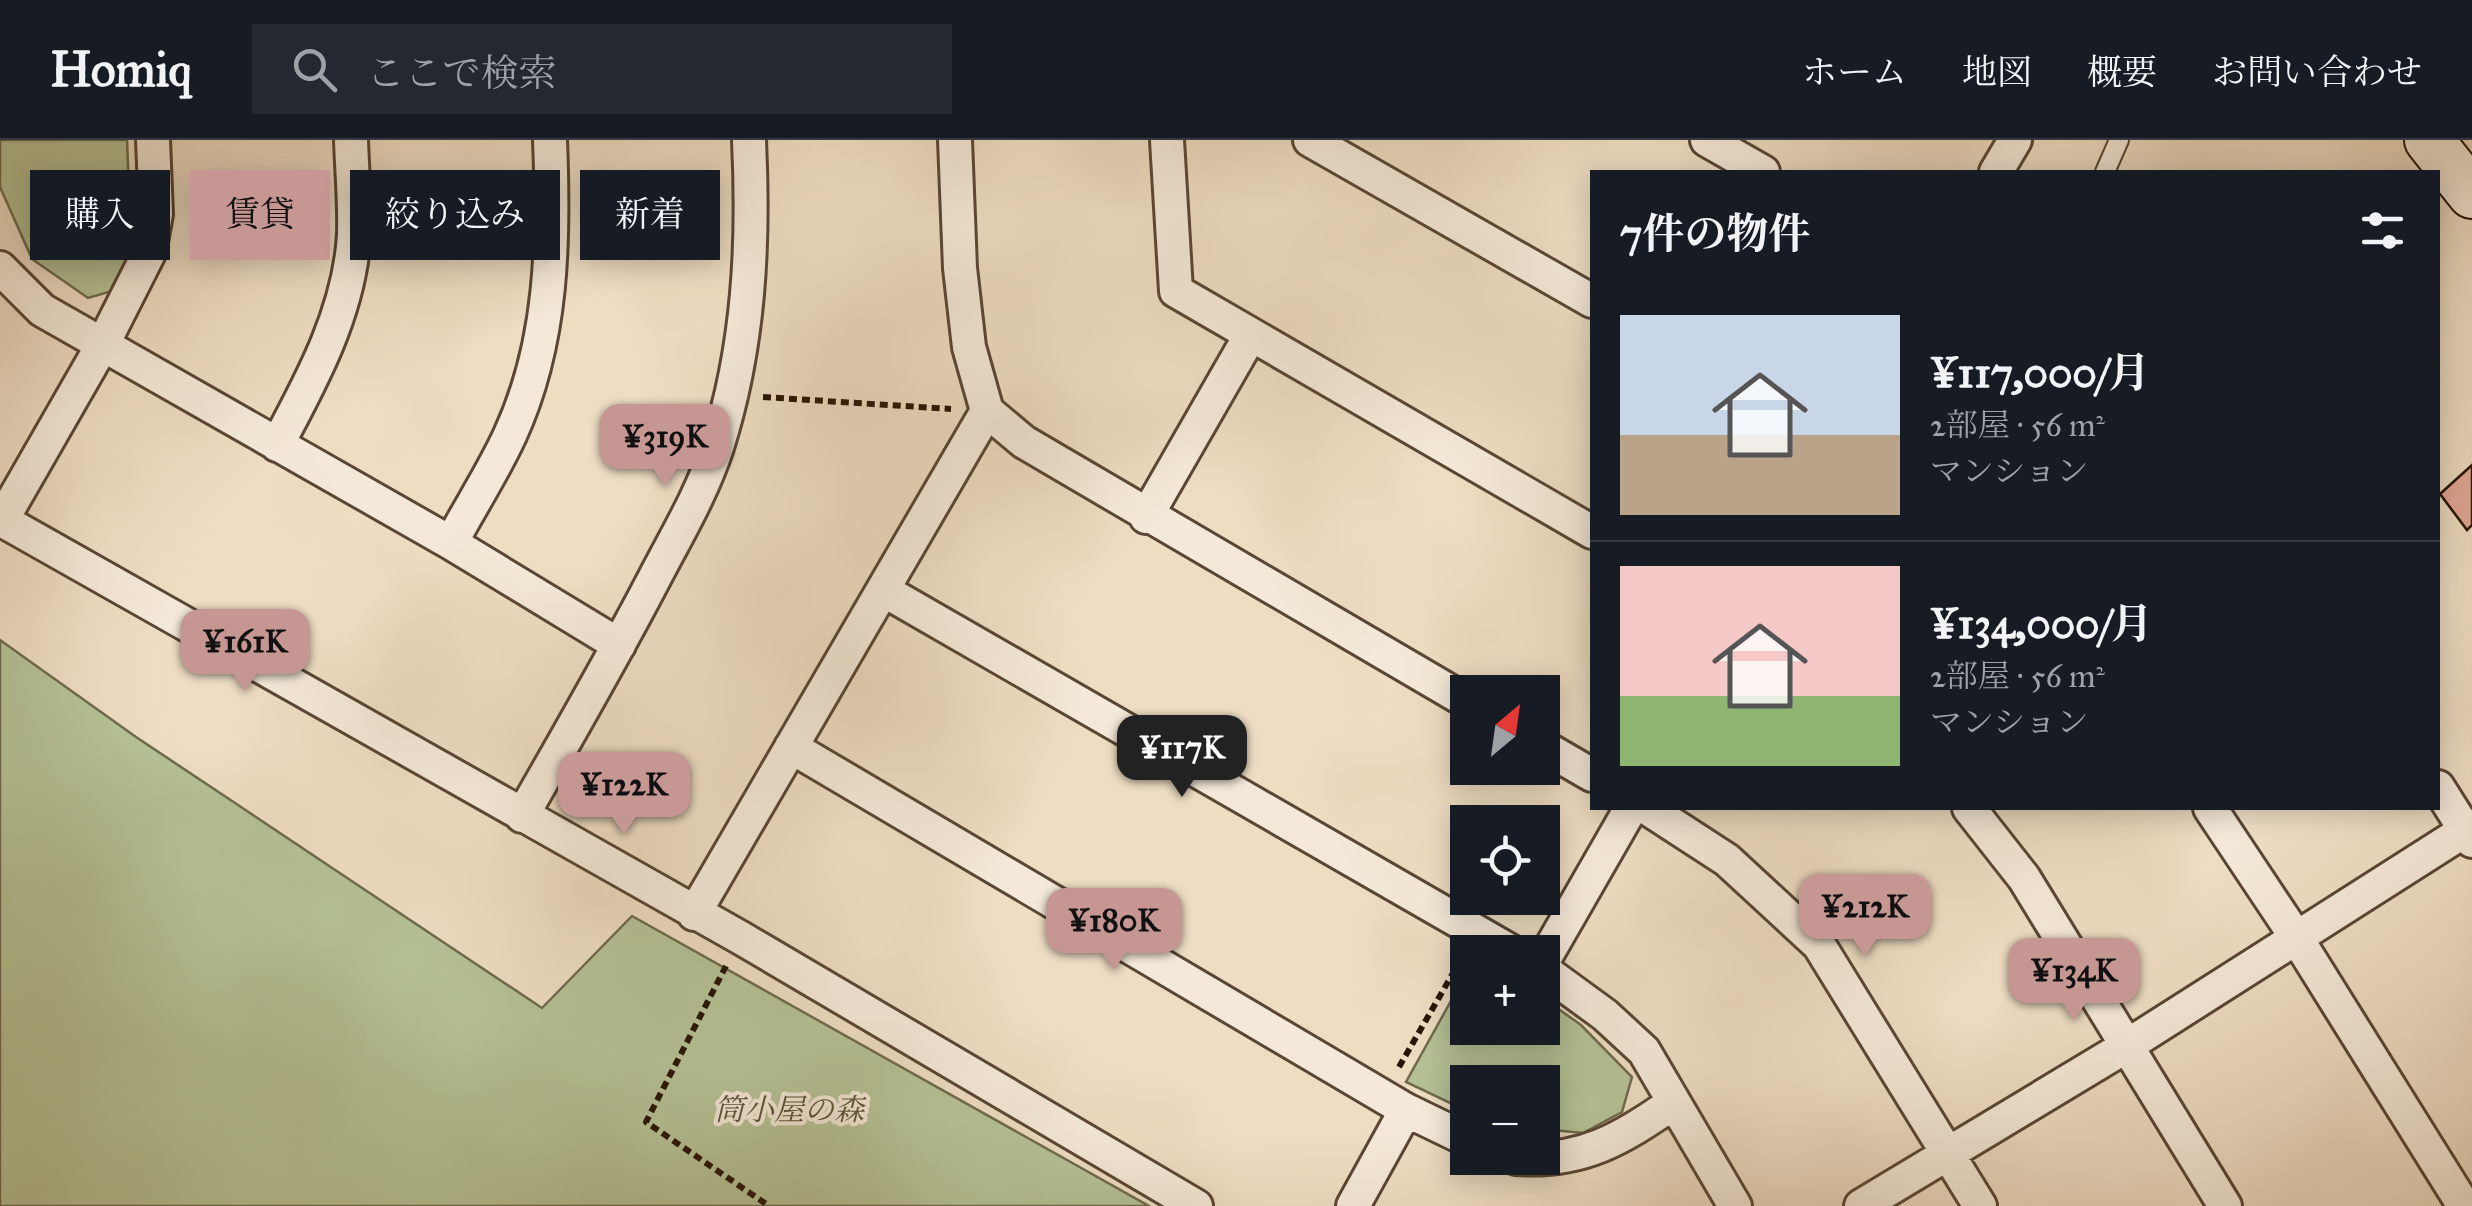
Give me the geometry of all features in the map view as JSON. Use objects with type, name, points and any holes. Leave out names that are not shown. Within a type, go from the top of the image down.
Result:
[{"type":"street","points":[[153,140],[156,214],[149,253],[103,344],[1,519],[740,938],[1196,1206]]},
{"type":"street","points":[[277,446],[317,371],[338,314],[354,237],[351,140]]},
{"type":"street","points":[[451,542],[510,434],[535,365],[546,310],[553,218],[550,140]]},
{"type":"street","points":[[522,816],[689,513],[716,449],[747,314],[753,234],[750,140]]},
{"type":"street","points":[[956,140],[960,268],[969,347],[987,411],[1024,442],[1146,516],[1450,692]]},
{"type":"street","points":[[1168,140],[1176,291],[1590,531]]},
{"type":"street","points":[[1310,140],[1590,300]]},
{"type":"street","points":[[1707,140],[1760,170]]},
{"type":"street","points":[[1997,170],[2015,140]]},
{"type":"street","points":[[2429,140],[2472,194]]},
{"type":"street","points":[[0,268],[42,310],[451,542],[619,645]]},
{"type":"street","points":[[1146,516],[1250,336]]},
{"type":"street","points":[[694,914],[987,411]]},
{"type":"street","points":[[883,590],[1476,934]]},
{"type":"street","points":[[791,747],[1394,1102],[1450,1131]]},
{"type":"street","points":[[1560,756],[1590,774]]},
{"type":"street","points":[[1861,1206],[2470,832],[2440,790]]},
{"type":"street","points":[[1560,935],[1631,810]]},
{"type":"street","points":[[1650,810],[1727,860],[1819,946],[1980,1206]]},
{"type":"street","points":[[1971,810],[2024,878],[2225,1206]]},
{"type":"street","points":[[2211,810],[2296,937],[2464,1206]]},
{"type":"street","points":[[1560,980],[1644,1050],[1734,1206]]},
{"type":"street","points":[[1353,1206],[1394,1102]]},
{"type":"street","points":[[1560,1157],[1602,1148],[1674,1104]]},
{"type":"lane","points":[[2106,170],[2118,140]]},
{"type":"path","points":[[730,395],[987,411]]},
{"type":"path","points":[[1394,1102],[1476,934]]},
{"type":"path","points":[[740,938],[646,1122],[768,1206]]},
{"type":"green space","points":[[0,140],[127,140],[128,170],[30,170],[30,254],[0,187]]},
{"type":"green space","points":[[33,260],[128,260],[126,287],[88,298]]},
{"type":"green space","name":"筒小屋の森","points":[[0,640],[136,737],[542,1008],[632,916],[1149,1206],[0,1206]]},
{"type":"green space","points":[[1450,1003],[1450,1045],[1560,1045],[1560,1010],[1581,1025],[1632,1077],[1622,1112],[1583,1133],[1560,1131],[1560,1065],[1450,1065],[1450,1103],[1406,1082]]},
{"type":"building","points":[[2472,465],[2472,525],[2467,530],[2440,494]]}]
